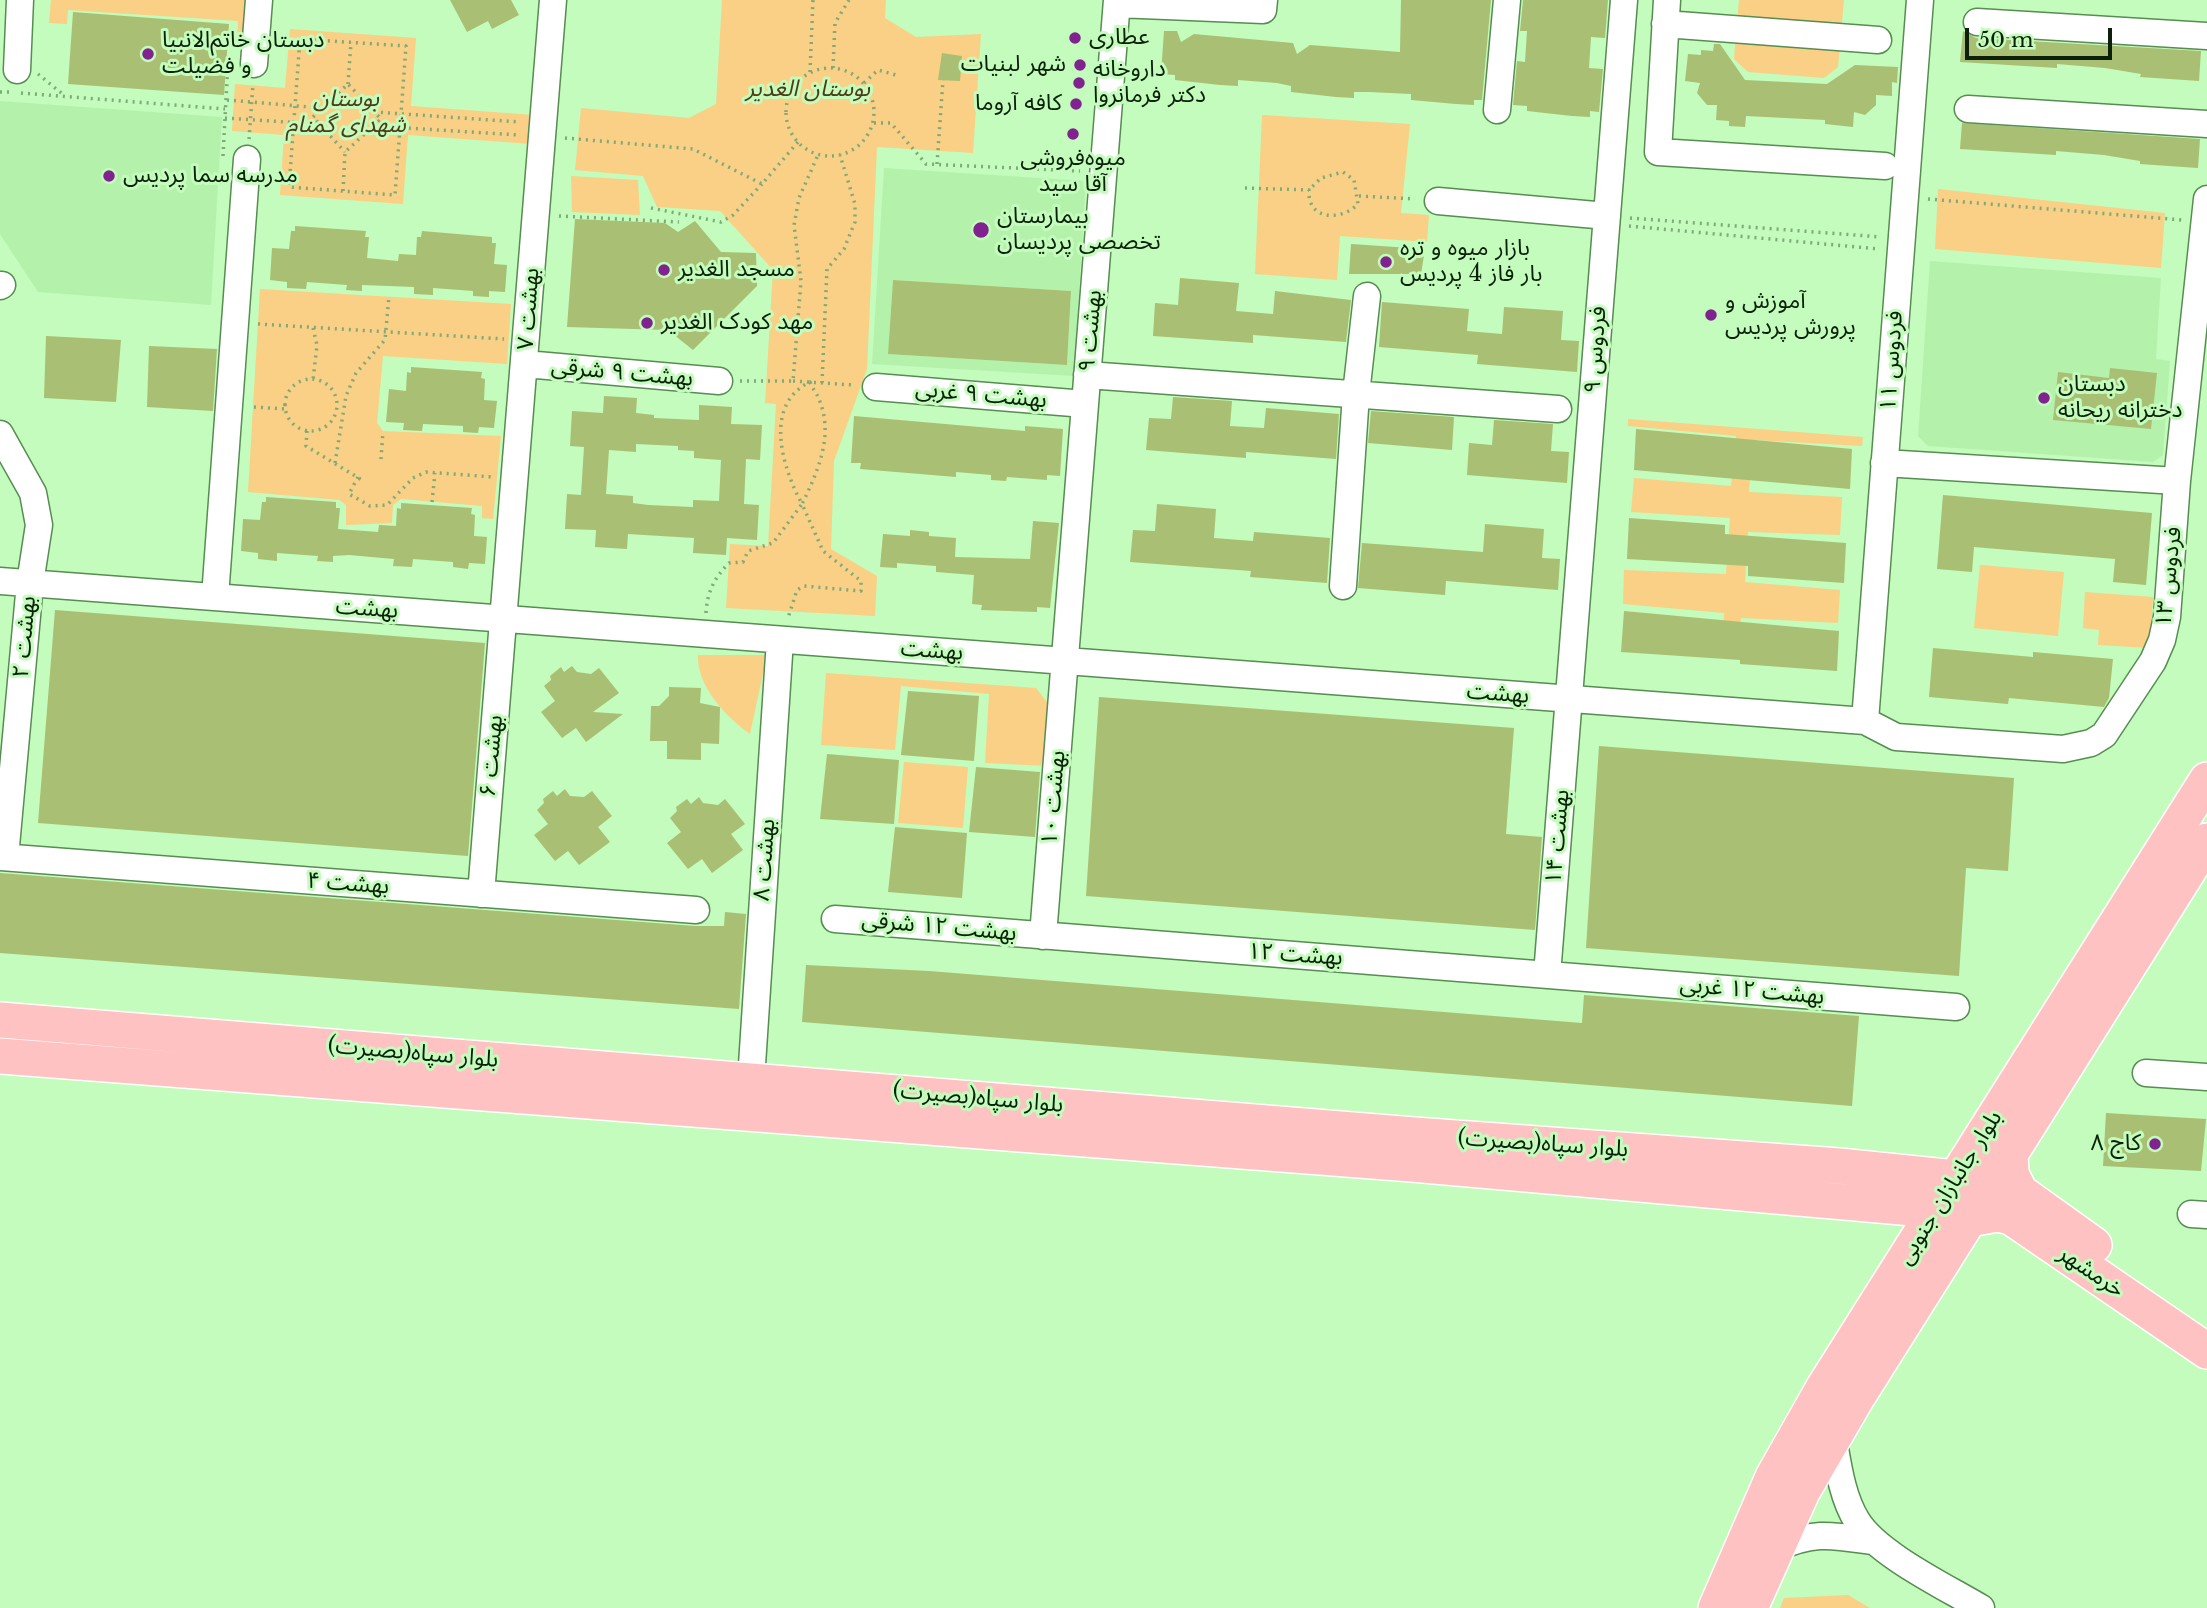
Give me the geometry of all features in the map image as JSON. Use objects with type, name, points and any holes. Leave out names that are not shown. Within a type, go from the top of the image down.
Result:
[{"type":"main road","name":"بلوار جانبازان جنوبی","points":[[1750,1608],[1802,1492],[1953,1214],[1956,1178],[2207,780]]},
{"type":"main road","name":"بلوار جانبازان جنوبی","points":[[1716,1608],[1773,1476],[1824,1387],[1953,1214],[2010,1153],[2207,841]]},
{"type":"main road","name":"بلوار سپاه(بصیرت)","points":[[0,1020],[751,1080],[1413,1149],[1953,1214]]},
{"type":"main road","points":[[244,1075],[247,1040]]},
{"type":"main road","name":"بلوار سپاه(بصیرت)","points":[[0,1056],[747,1115],[1413,1149],[1839,1166],[1956,1178]]},
{"type":"main road","points":[[747,1115],[751,1080]]},
{"type":"main road","points":[[1953,1214],[1987,1214],[2014,1204],[2010,1153]]},
{"type":"main road","name":"خرمشهر","points":[[2014,1204],[2207,1322]]},
{"type":"main road","name":"خرمشهر","points":[[2014,1204],[2207,1351]]},
{"type":"street","points":[[17,70],[20,0]]},
{"type":"street","points":[[254,64],[259,0]]},
{"type":"street","name":"بهشت ۷","points":[[503,619],[552,0]]},
{"type":"street","points":[[1117,2],[1263,10],[1264,0]]},
{"type":"street","points":[[1497,110],[1507,0]]},
{"type":"street","name":"فردوس ۹","points":[[1569,699],[1624,0]]},
{"type":"street","name":"فردوس ۱۱","points":[[1865,721],[1920,0]]},
{"type":"street","name":"بهشت ۹","points":[[1065,661],[1117,2]]},
{"type":"street","points":[[1878,40],[1666,12],[1658,152],[1885,166]]},
{"type":"street","points":[[1977,22],[2207,36]]},
{"type":"street","points":[[1968,109],[2207,124]]},
{"type":"street","points":[[215,597],[246,168]]},
{"type":"street","points":[[1438,201],[1607,220]]},
{"type":"street","name":"فردوس ۱۳","points":[[1865,721],[1896,737],[2063,749],[2091,743],[2104,735],[2153,661],[2162,640],[2167,617],[2177,481],[2206,210]]},
{"type":"street","points":[[1343,586],[1356,394],[1367,296]]},
{"type":"street","name":"بهشت ۹ شرقی","points":[[525,364],[719,381]]},
{"type":"street","points":[[1087,375],[1558,409]]},
{"type":"street","name":"بهشت ۹ غربی","points":[[876,387],[1085,404]]},
{"type":"street","name":"بهشت ۲","points":[[0,434],[33,493],[39,525],[30,583],[2,857]]},
{"type":"street","points":[[1884,463],[2177,481]]},
{"type":"street","name":"بهشت","points":[[0,581],[1865,721]]},
{"type":"street","name":"بهشت ۶","points":[[481,894],[503,619]]},
{"type":"street","name":"بهشت ۸","points":[[751,1080],[780,640]]},
{"type":"street","name":"بهشت ۱۰","points":[[1043,936],[1065,661]]},
{"type":"street","name":"بهشت ۱۴","points":[[1547,975],[1569,699]]},
{"type":"street","name":"بهشت ۴","points":[[2,857],[696,910]]},
{"type":"street","name":"بهشت ۱۲ شرقی","points":[[835,919],[1043,936]]},
{"type":"street","name":"بهشت ۱۲","points":[[1043,936],[1547,975]]},
{"type":"street","name":"بهشت ۱۲ غربی","points":[[1547,975],[1956,1007]]},
{"type":"street","points":[[2146,1073],[2207,1077]]},
{"type":"street","points":[[1833,1437],[1846,1497],[1856,1520],[1871,1541]]},
{"type":"street","points":[[1776,1548],[1804,1536],[1835,1535],[1871,1541],[1981,1608]]},
{"type":"path","points":[[810,72],[813,0]]},
{"type":"path","points":[[833,68],[835,23],[849,0]]},
{"type":"path","points":[[300,38],[351,42],[406,46],[396,195],[289,187],[300,38]]},
{"type":"path","points":[[345,152],[313,117],[348,84],[351,42]]},
{"type":"path","points":[[228,62],[254,64],[246,168],[221,177],[226,100],[228,62]]},
{"type":"path","points":[[833,68],[854,74],[864,83],[873,102],[874,123],[859,146],[839,155],[818,155],[798,142],[787,124],[786,109],[789,94],[798,81],[810,72],[833,68]]},
{"type":"path","points":[[17,70],[37,73],[66,96]]},
{"type":"path","points":[[864,83],[878,70],[896,75]]},
{"type":"path","points":[[937,164],[943,80]]},
{"type":"path","points":[[343,191],[345,152],[381,119],[348,84]]},
{"type":"path","points":[[0,92],[225,108]]},
{"type":"path","points":[[226,100],[322,108]]},
{"type":"path","points":[[373,112],[693,149],[762,184]]},
{"type":"path","points":[[225,118],[319,124]]},
{"type":"path","points":[[874,123],[891,122],[926,164],[1103,172]]},
{"type":"path","points":[[374,126],[543,130]]},
{"type":"path","points":[[651,208],[721,222],[733,215],[798,142]]},
{"type":"path","points":[[793,381],[801,281],[794,225],[799,198],[818,155]]},
{"type":"path","points":[[822,383],[827,269],[844,249],[855,222],[855,204],[839,155]]},
{"type":"path","points":[[1245,188],[1309,190],[1321,178],[1343,172],[1354,180],[1359,196],[1358,204],[1351,211],[1337,217],[1322,214],[1313,207],[1309,190]]},
{"type":"path","points":[[1359,196],[1438,201]]},
{"type":"path","points":[[1905,197],[2206,210]]},
{"type":"path","points":[[536,215],[680,222]]},
{"type":"path","points":[[1607,220],[1901,245]]},
{"type":"path","points":[[1607,220],[1901,245]]},
{"type":"path","points":[[335,463],[346,396],[356,373],[385,340],[389,296]]},
{"type":"path","points":[[258,324],[509,340]]},
{"type":"path","points":[[313,328],[317,345],[313,380]]},
{"type":"path","points":[[313,380],[326,384],[332,391],[337,407],[330,423],[316,431],[307,431],[292,424],[285,409],[289,392],[294,386],[313,380]]},
{"type":"path","points":[[719,381],[793,381],[876,387]]},
{"type":"path","points":[[705,634],[707,596],[720,571],[729,563],[743,562],[748,551],[773,543],[802,504],[817,473],[825,446],[819,398],[810,382]]},
{"type":"path","points":[[780,640],[797,590],[804,586],[861,591],[861,581],[823,551],[787,477],[779,437],[786,408],[798,388],[810,382]]},
{"type":"path","points":[[254,407],[285,409]]},
{"type":"path","points":[[307,431],[306,446],[360,479],[349,494],[370,506],[387,505],[413,478],[426,472],[497,478]]},
{"type":"path","points":[[382,459],[383,431]]},
{"type":"path","points":[[432,502],[435,473]]},
{"type":"shaded area","name":"مدرسه سما پردیس","points":[[0,101],[222,117],[211,305],[38,292],[0,234]]},
{"type":"shaded area","name":"بیمارستان تخصصی پردیسان","points":[[884,168],[1086,181],[1074,376],[872,364]],"holes":[[[893,280],[1071,291],[1067,365],[888,354]]]},
{"type":"shaded area","name":"دبستان دخترانه ریحانه","points":[[1930,261],[2161,278],[2156,359],[2170,361],[2163,455],[2153,462],[1928,446],[1918,436]]},
{"type":"green space","points":[[51,0],[260,0],[257,44],[237,43],[238,21],[68,10],[67,24],[49,23]]},
{"type":"green space","name":"بوستان الغدیر","points":[[722,0],[886,0],[885,18],[916,37],[981,34],[973,153],[877,147],[867,369],[834,461],[831,549],[877,576],[875,616],[726,608],[730,544],[768,546],[776,404],[765,403],[773,270],[720,211],[657,207],[643,176],[575,170],[581,108],[689,118],[716,104]]},
{"type":"green space","points":[[1739,0],[1844,0],[1838,67],[1824,78],[1748,72],[1734,59]]},
{"type":"green space","name":"بوستان شهدای گمنام","points":[[290,29],[416,38],[411,106],[534,115],[531,144],[408,135],[403,204],[280,195],[284,135],[232,131],[235,84],[285,88]]},
{"type":"green space","points":[[1262,115],[1410,124],[1401,213],[1429,215],[1427,242],[1340,236],[1337,280],[1255,274]]},
{"type":"green space","points":[[571,176],[638,180],[640,215],[572,212]]},
{"type":"green space","points":[[1938,189],[2165,213],[2161,268],[1935,249]]},
{"type":"green space","points":[[260,289],[511,304],[507,364],[383,356],[377,423],[383,431],[501,436],[493,519],[482,518],[482,506],[401,499],[393,505],[392,523],[346,525],[346,505],[339,500],[248,492]]},
{"type":"green space","points":[[1628,419],[1863,437],[1862,446],[1753,440],[1749,492],[1842,497],[1840,535],[1748,532],[1745,582],[1840,590],[1838,623],[1741,618],[1737,655],[1723,654],[1724,613],[1623,604],[1624,570],[1726,574],[1730,518],[1631,512],[1634,478],[1731,486],[1736,436],[1628,426]]},
{"type":"green space","points":[[1980,565],[2064,572],[2058,636],[1974,628]]},
{"type":"green space","points":[[2085,592],[2153,597],[2150,648],[2098,645],[2099,630],[2083,628]]},
{"type":"green space","points":[[698,655],[767,655],[750,734],[715,700],[702,678]]},
{"type":"green space","points":[[826,673],[1036,688],[1051,707],[1049,766],[985,763],[989,694],[901,686],[895,750],[821,745]]},
{"type":"green space","points":[[904,762],[968,767],[963,828],[898,823]]},
{"type":"green space","points":[[1848,1595],[1870,1608],[1780,1608],[1784,1598]]},
{"type":"building","points":[[450,0],[511,0],[519,15],[492,29],[488,21],[467,32]]},
{"type":"building","points":[[1401,0],[1491,0],[1482,100],[1474,100],[1474,105],[1456,104],[1411,100],[1411,94],[1369,92],[1354,92],[1354,98],[1336,97],[1291,92],[1291,86],[1277,83],[1238,80],[1238,86],[1220,85],[1175,80],[1175,75],[1161,74],[1164,31],[1177,31],[1181,42],[1194,34],[1293,43],[1297,54],[1310,45],[1400,52]]},
{"type":"building","points":[[1523,0],[1608,0],[1605,38],[1591,37],[1589,68],[1603,69],[1599,112],[1590,111],[1590,117],[1572,116],[1527,111],[1527,106],[1513,105],[1517,61],[1525,62],[1527,31],[1520,31]]},
{"type":"building","name":"دبستان خاتم‌الانبیا و فضیلت","points":[[73,12],[229,24],[224,95],[68,84]]},
{"type":"building","points":[[1963,31],[1976,38],[2201,51],[2199,81],[2140,77],[2141,74],[2105,68],[2057,64],[2057,68],[1960,62]]},
{"type":"building","points":[[1714,44],[1720,44],[1745,80],[1827,84],[1855,65],[1898,67],[1897,83],[1892,82],[1892,96],[1876,95],[1876,105],[1865,115],[1854,112],[1853,127],[1825,124],[1825,120],[1746,116],[1745,127],[1729,126],[1729,121],[1716,120],[1717,105],[1707,105],[1697,93],[1700,83],[1685,81],[1688,54],[1701,55],[1701,50],[1713,51]]},
{"type":"building","points":[[942,53],[962,56],[960,81],[938,80]]},
{"type":"building","points":[[1962,123],[2200,139],[2198,168],[2140,164],[2140,161],[2104,155],[2056,151],[2056,155],[1960,149]]},
{"type":"building","name":"مسجد الغدیر","points":[[575,219],[665,223],[678,232],[695,221],[721,252],[756,253],[757,286],[693,350],[668,330],[567,327]]},
{"type":"building","points":[[295,226],[366,231],[365,237],[369,237],[367,258],[398,261],[399,254],[416,255],[417,237],[421,237],[422,231],[492,237],[492,243],[496,243],[494,264],[507,265],[505,292],[489,291],[489,297],[473,296],[473,291],[433,288],[433,295],[414,294],[414,287],[362,285],[362,291],[346,290],[347,285],[307,282],[306,289],[287,288],[287,282],[270,280],[272,248],[289,249],[291,231],[295,231]]},
{"type":"building","name":"بازار میوه و تره بار فاز 4 پردیس","points":[[1351,244],[1425,249],[1421,274],[1349,274]]},
{"type":"building","points":[[1180,278],[1239,283],[1236,311],[1273,314],[1275,291],[1351,300],[1346,342],[1253,335],[1253,343],[1153,336],[1155,303],[1178,305]]},
{"type":"building","points":[[893,280],[1071,291],[1067,365],[888,354]]},
{"type":"building","points":[[1382,302],[1469,309],[1467,331],[1502,334],[1504,307],[1563,311],[1561,340],[1579,341],[1577,372],[1477,364],[1478,355],[1379,347]]},
{"type":"building","points":[[46,336],[121,340],[116,402],[44,398]]},
{"type":"building","points":[[149,346],[217,349],[213,411],[147,407]]},
{"type":"building","points":[[411,367],[482,372],[481,378],[485,379],[484,400],[497,401],[494,428],[479,427],[478,433],[463,432],[463,426],[423,424],[422,431],[403,430],[404,423],[386,422],[389,389],[406,391],[407,372],[411,373]]},
{"type":"building","points":[[2110,368],[2157,373],[2151,429],[2053,420],[2058,372],[2109,378]]},
{"type":"building","points":[[604,396],[637,398],[636,413],[654,415],[654,418],[699,420],[699,405],[732,407],[731,424],[762,425],[760,460],[746,459],[744,504],[759,505],[757,540],[727,538],[726,555],[693,553],[694,538],[628,534],[627,549],[595,547],[596,530],[565,529],[567,494],[581,495],[584,447],[570,446],[572,411],[603,413]],"holes":[[[636,444],[678,446],[678,450],[694,451],[694,458],[721,460],[719,501],[693,500],[693,507],[648,505],[633,503],[633,496],[606,494],[609,450],[636,452]]]},
{"type":"building","points":[[1173,397],[1232,401],[1230,426],[1264,428],[1266,408],[1339,414],[1336,459],[1246,452],[1246,458],[1146,450],[1149,418],[1171,419]]},
{"type":"building","points":[[1371,411],[1454,417],[1452,450],[1368,443]]},
{"type":"building","points":[[854,416],[1025,431],[1025,426],[1063,429],[1060,476],[1047,475],[1047,480],[1007,477],[1006,481],[991,480],[991,475],[956,472],[956,477],[860,469],[861,463],[851,463]]},
{"type":"building","points":[[1494,420],[1553,424],[1551,451],[1569,452],[1567,483],[1467,475],[1469,443],[1492,445]]},
{"type":"building","points":[[1636,429],[1852,449],[1850,489],[1634,470]]},
{"type":"building","points":[[1943,495],[2152,513],[2146,585],[2113,582],[2115,559],[1974,547],[1972,572],[1937,569]]},
{"type":"building","points":[[266,497],[336,502],[336,508],[340,508],[338,529],[378,532],[379,525],[396,526],[397,508],[401,509],[401,503],[472,508],[471,514],[475,515],[474,536],[487,537],[485,564],[469,563],[468,569],[453,567],[453,562],[413,559],[412,567],[393,566],[394,559],[349,555],[333,556],[333,562],[317,561],[318,556],[277,553],[277,561],[258,559],[258,553],[241,551],[243,519],[260,520],[262,502],[266,502]]},
{"type":"building","points":[[1157,504],[1216,509],[1214,538],[1253,541],[1254,532],[1330,538],[1327,583],[1250,577],[1251,571],[1130,562],[1133,530],[1155,531]]},
{"type":"building","points":[[1629,518],[1725,525],[1725,534],[1846,543],[1844,583],[1748,576],[1748,566],[1627,559]]},
{"type":"building","points":[[1033,521],[1059,523],[1050,608],[1037,607],[1037,612],[981,610],[982,605],[972,604],[974,575],[936,572],[936,566],[897,563],[897,568],[880,567],[883,534],[910,536],[910,530],[929,532],[929,536],[956,538],[955,557],[1030,559]]},
{"type":"building","points":[[1485,524],[1544,529],[1542,558],[1560,559],[1558,590],[1446,581],[1445,595],[1358,588],[1362,543],[1483,552]]},
{"type":"building","points":[[55,610],[485,643],[468,856],[38,823]]},
{"type":"building","points":[[1624,611],[1839,631],[1837,671],[1740,664],[1740,660],[1621,652]]},
{"type":"building","points":[[1933,648],[2033,657],[2033,652],[2113,659],[2109,698],[2104,707],[2009,698],[2008,704],[1929,697]]},
{"type":"building","points":[[572,666],[577,672],[591,674],[599,668],[619,693],[593,712],[623,714],[586,742],[576,728],[562,738],[541,712],[555,701],[544,686],[551,680],[550,676],[561,667],[564,672]]},
{"type":"building","points":[[669,687],[701,688],[700,703],[720,707],[719,744],[701,743],[701,760],[667,759],[667,741],[650,741],[651,706],[659,706],[669,696]]},
{"type":"building","points":[[908,691],[979,696],[974,761],[901,755]]},
{"type":"building","points":[[1099,697],[1514,728],[1506,834],[1542,837],[1535,930],[1086,896]]},
{"type":"building","points":[[1599,746],[2014,778],[2008,871],[1966,868],[1959,976],[1586,948]]},
{"type":"building","points":[[827,754],[899,760],[894,824],[820,819]]},
{"type":"building","points":[[976,767],[1040,772],[1035,837],[969,832]]},
{"type":"building","points":[[565,789],[570,796],[584,797],[592,791],[612,816],[598,827],[610,842],[579,865],[568,851],[555,861],[534,835],[548,824],[537,810],[544,803],[543,799],[553,791],[557,796]]},
{"type":"building","points":[[699,797],[703,803],[718,805],[725,799],[745,824],[731,834],[743,850],[712,873],[702,859],[688,869],[667,843],[681,832],[670,818],[677,811],[676,807],[687,799],[691,804]]},
{"type":"building","points":[[895,827],[967,833],[962,898],[888,892]]},
{"type":"building","points":[[0,873],[695,926],[724,926],[725,912],[746,914],[739,1009],[0,953]]},
{"type":"building","points":[[806,965],[929,971],[1582,1023],[1584,995],[1859,1016],[1852,1106],[802,1022]]},
{"type":"building","name":"کاج ۸","points":[[2106,1113],[2206,1119],[2201,1171],[2103,1166]]},
{"type":"place","name":"عطاری","points":[[1075,38]]},
{"type":"place","name":"دبستان خاتم‌الانبیا و فضیلت","points":[[148,54]]},
{"type":"place","name":"شهر لبنیات","points":[[1080,65]]},
{"type":"place","name":"داروخانه دکتر فرمانروا","points":[[1079,83]]},
{"type":"place","name":"کافه آروما","points":[[1076,104]]},
{"type":"place","name":"میوه‌فروشی آقا سید","points":[[1073,134]]},
{"type":"place","name":"مدرسه سما پردیس","points":[[109,176]]},
{"type":"place","name":"بیمارستان تخصصی پردیسان","points":[[981,230]]},
{"type":"place","name":"بازار میوه و تره بار فاز 4 پردیس","points":[[1386,262]]},
{"type":"place","name":"مسجد الغدیر","points":[[664,270]]},
{"type":"place","name":"آموزش و پرورش پردیس","points":[[1711,315]]},
{"type":"place","name":"مهد کودک الغدیر","points":[[647,323]]},
{"type":"place","name":"دبستان دخترانه ریحانه","points":[[2044,398]]},
{"type":"place","name":"کاج ۸","points":[[2155,1144]]}]
